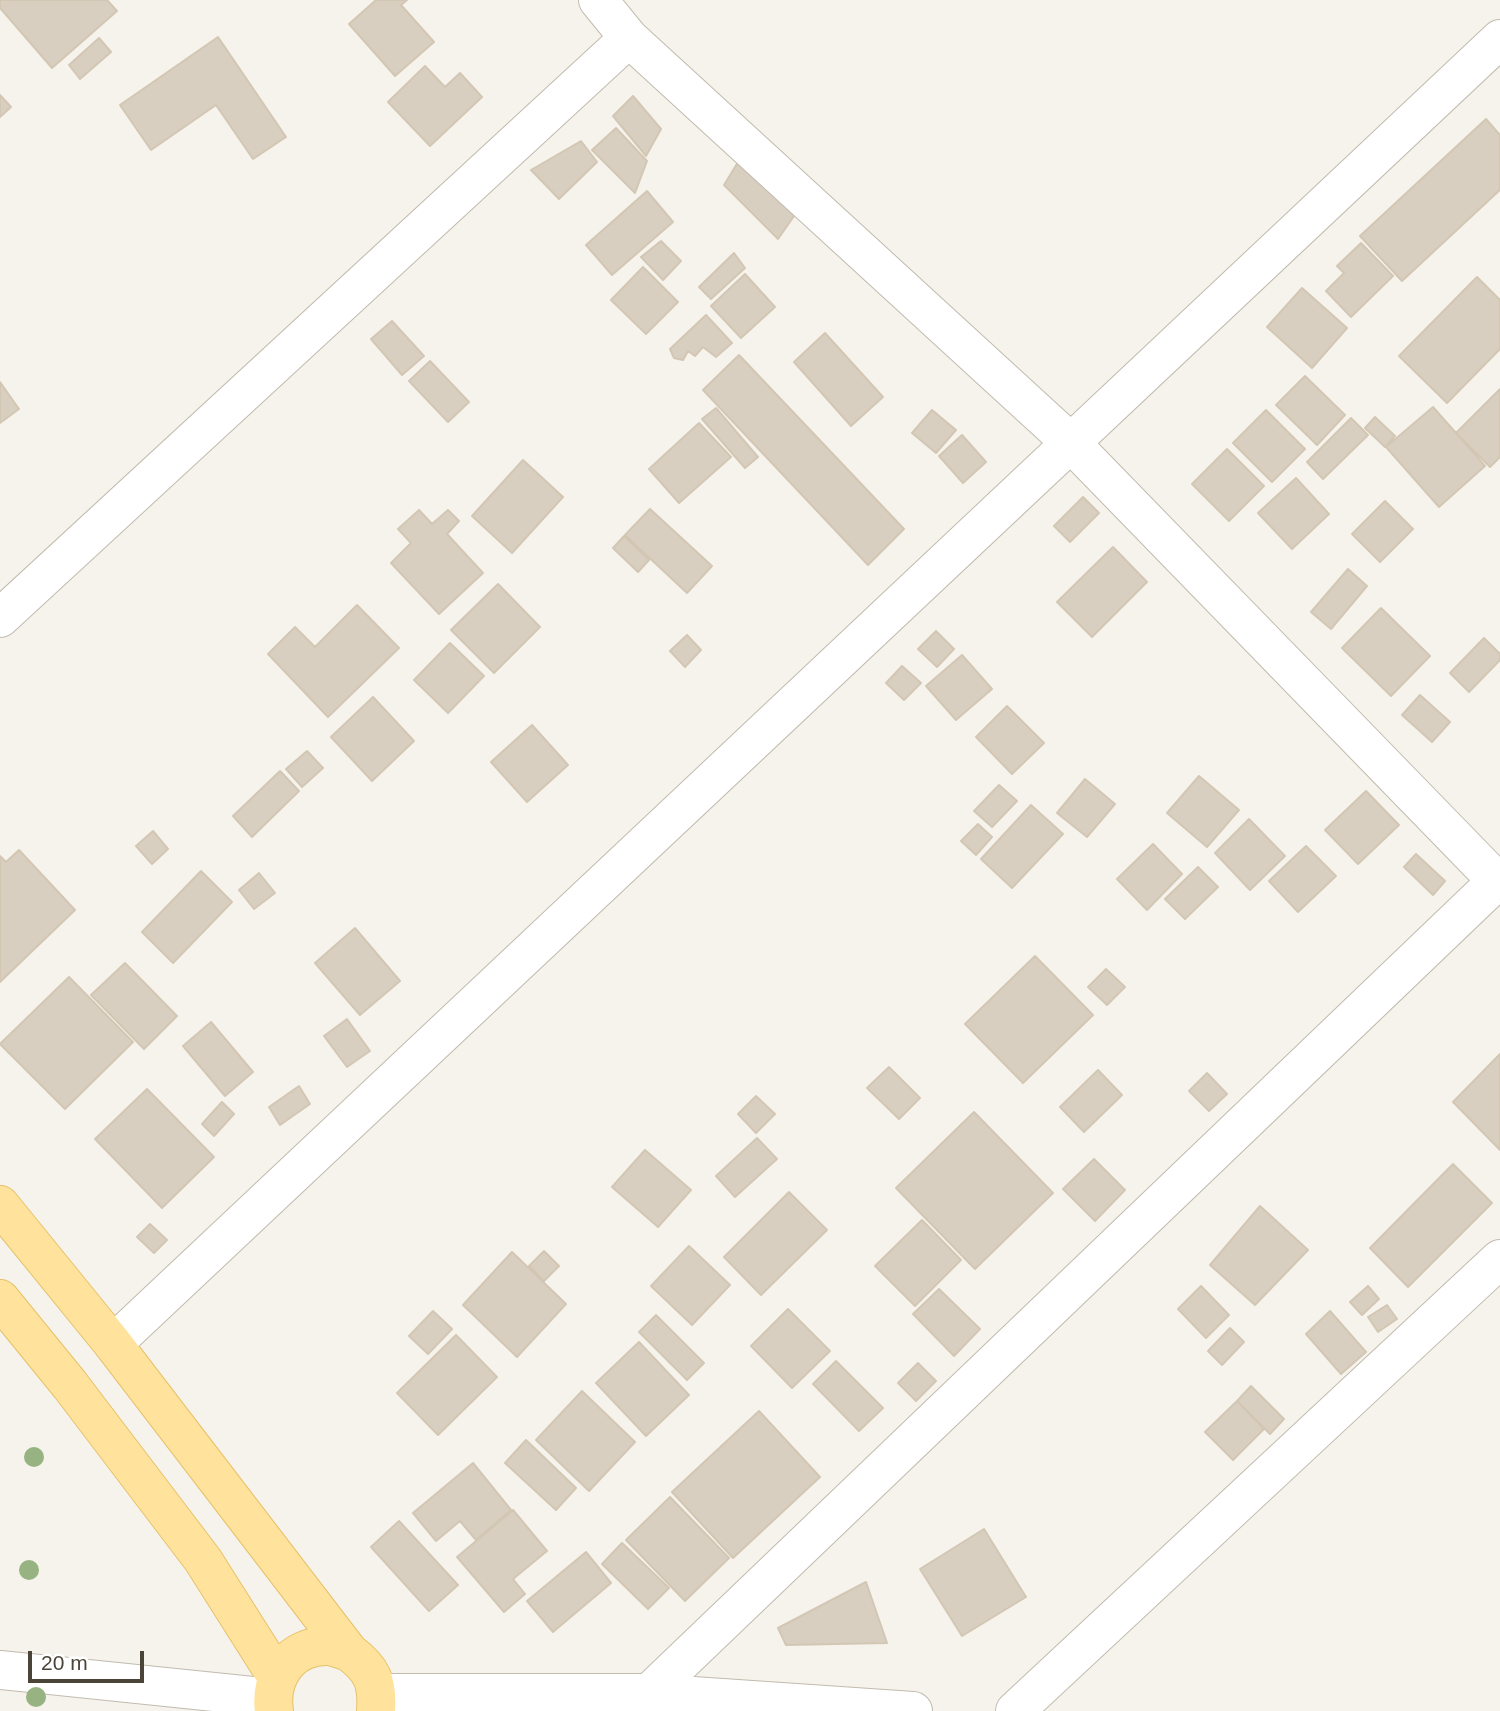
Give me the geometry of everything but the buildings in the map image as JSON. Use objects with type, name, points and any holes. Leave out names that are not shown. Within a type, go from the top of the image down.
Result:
[{"type":"main road","points":[[0,1205],[113,1344],[349,1652],[363,1662],[372,1676],[376,1706]]},
{"type":"main road","points":[[0,1299],[70,1385],[203,1560],[275,1695]]},
{"type":"main road","points":[[275,1695],[289,1660],[307,1649],[328,1646],[349,1652]]},
{"type":"street","points":[[598,0],[629,38],[1070,442],[1499,879],[638,1702]]},
{"type":"street","points":[[0,618],[629,38]]},
{"type":"street","points":[[113,1344],[1500,39]]},
{"type":"street","points":[[1015,1711],[1500,1259]]},
{"type":"street","points":[[0,1670],[275,1695]]},
{"type":"street","points":[[234,1711],[275,1695]]},
{"type":"street","points":[[376,1706],[638,1702],[913,1711]]}]
